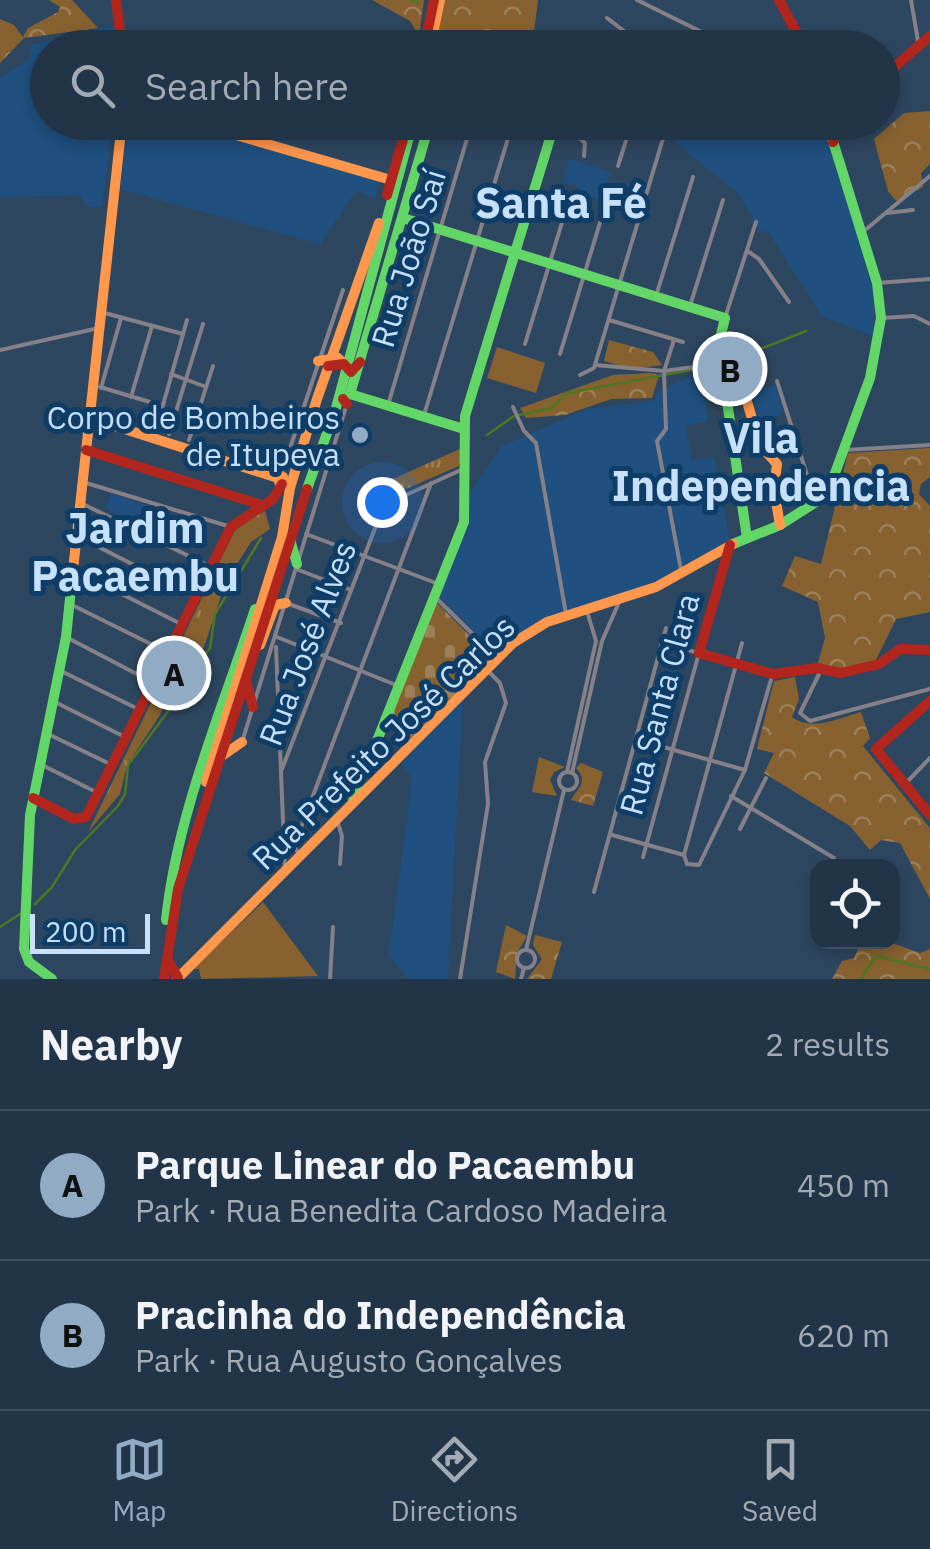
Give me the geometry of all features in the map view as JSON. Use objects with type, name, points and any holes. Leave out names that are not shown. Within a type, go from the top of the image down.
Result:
[{"type":"main road","points":[[116,0],[120,30]]},
{"type":"main road","points":[[431,30],[437,0]]},
{"type":"main road","points":[[779,0],[795,30]]},
{"type":"main road","points":[[900,63],[930,36]]},
{"type":"main road","points":[[52,979],[29,962],[24,949],[33,798],[66,637],[86,450],[97,386],[99,328],[120,140]]},
{"type":"main road","points":[[254,140],[392,180]]},
{"type":"main road","points":[[33,798],[81,820],[170,654],[231,527],[262,505],[282,483],[404,140]]},
{"type":"main road","points":[[344,401],[346,366],[405,140]]},
{"type":"main road","points":[[161,979],[178,889],[290,535],[360,362],[425,140]]},
{"type":"main road","points":[[360,790],[396,685],[464,522],[464,428],[552,140]]},
{"type":"main road","name":"Rua Prefeito José Carlos","points":[[180,977],[285,872],[297,851],[336,820],[360,790],[523,636],[566,614],[622,598],[682,574],[730,546],[780,525],[827,495],[870,378],[881,318],[877,284],[832,140]]},
{"type":"main road","points":[[403,218],[725,318],[716,364],[723,382],[747,538]]},
{"type":"main road","points":[[326,362],[354,372],[360,362]]},
{"type":"main road","points":[[343,382],[344,401]]},
{"type":"main road","points":[[723,382],[745,395],[760,445],[777,464],[774,501],[780,525]]},
{"type":"main road","points":[[344,401],[388,406],[464,428]]},
{"type":"main road","points":[[90,418],[298,488],[312,485]]},
{"type":"main road","points":[[86,450],[262,505]]},
{"type":"main road","points":[[161,979],[170,882],[244,634],[262,596],[287,512],[282,483]]},
{"type":"main road","points":[[290,535],[296,566]]},
{"type":"main road","name":"Rua Santa Clara","points":[[699,653],[730,546]]},
{"type":"main road","points":[[718,552],[724,565]]},
{"type":"main road","points":[[254,707],[246,674],[275,606],[279,600],[286,603]]},
{"type":"main road","points":[[699,653],[773,674],[822,668],[852,673],[879,664],[900,650],[930,650]]},
{"type":"main road","points":[[929,694],[901,731],[876,749],[930,815]]},
{"type":"main road","points":[[220,758],[242,742]]},
{"type":"main road","points":[[166,953],[180,977]]},
{"type":"street","points":[[637,0],[697,30]]},
{"type":"street","points":[[911,0],[919,47]]},
{"type":"street","points":[[607,18],[623,30]]},
{"type":"street","name":"Rua João Saí","points":[[388,406],[467,140]]},
{"type":"street","points":[[424,416],[508,140]]},
{"type":"street","points":[[582,140],[584,156]]},
{"type":"street","points":[[618,166],[626,140]]},
{"type":"street","points":[[580,375],[592,371],[595,365],[663,140]]},
{"type":"street","points":[[860,234],[930,176]]},
{"type":"street","points":[[656,296],[694,177]]},
{"type":"street","points":[[525,344],[571,194]]},
{"type":"street","points":[[690,306],[723,200]]},
{"type":"street","points":[[560,354],[606,203]]},
{"type":"street","points":[[882,215],[913,210]]},
{"type":"street","points":[[725,318],[756,222]]},
{"type":"street","points":[[747,251],[759,259],[789,302]]},
{"type":"street","points":[[877,284],[930,278]]},
{"type":"street","points":[[326,362],[343,290]]},
{"type":"street","points":[[102,312],[183,334]]},
{"type":"street","points":[[881,318],[914,316],[930,324]]},
{"type":"street","points":[[121,318],[97,386],[162,406]]},
{"type":"street","points":[[154,437],[187,320]]},
{"type":"street","points":[[610,320],[684,342]]},
{"type":"street","points":[[168,434],[203,324]]},
{"type":"street","points":[[132,397],[152,326]]},
{"type":"street","points":[[0,350],[99,328]]},
{"type":"street","points":[[674,340],[664,377],[667,425],[657,440],[682,574]]},
{"type":"street","points":[[595,365],[664,377],[716,364]]},
{"type":"street","points":[[189,440],[213,366]]},
{"type":"street","points":[[170,376],[206,387]]},
{"type":"street","points":[[777,381],[816,503]]},
{"type":"street","points":[[242,742],[276,640],[344,401]]},
{"type":"street","points":[[513,407],[524,431],[536,443],[566,614]]},
{"type":"street","points":[[845,450],[930,444]]},
{"type":"street","name":"Rua José Alves","points":[[282,769],[386,502],[465,468]]},
{"type":"street","points":[[83,482],[231,527]]},
{"type":"street","points":[[283,842],[297,851],[431,483]]},
{"type":"street","points":[[80,503],[211,568]]},
{"type":"street","points":[[306,534],[401,569],[434,588],[497,659]]},
{"type":"street","points":[[77,536],[197,597]]},
{"type":"street","points":[[296,566],[351,590]]},
{"type":"street","points":[[73,570],[183,626]]},
{"type":"street","points":[[524,968],[518,957],[526,950],[564,790],[558,780],[569,772],[608,624],[614,606],[622,598]]},
{"type":"street","points":[[286,603],[340,623]]},
{"type":"street","points":[[70,604],[170,654]]},
{"type":"street","points":[[599,604],[606,610],[608,624]]},
{"type":"street","points":[[564,790],[576,786],[569,772],[596,641],[586,608]]},
{"type":"street","points":[[594,892],[666,628]]},
{"type":"street","points":[[66,637],[154,682]]},
{"type":"street","points":[[276,640],[396,685]]},
{"type":"street","points":[[276,640],[285,872]]},
{"type":"street","points":[[661,642],[699,653]]},
{"type":"street","points":[[742,643],[684,855],[687,864],[698,864],[746,770],[773,674]]},
{"type":"street","name":"Rua Santa Clara","points":[[643,857],[699,653]]},
{"type":"street","points":[[822,668],[800,713],[817,721],[929,694]]},
{"type":"street","points":[[59,670],[140,710]]},
{"type":"street","points":[[266,670],[279,670]]},
{"type":"street","points":[[460,979],[488,804],[485,762],[506,703],[500,683],[486,670]]},
{"type":"street","points":[[53,701],[126,738]]},
{"type":"street","points":[[46,733],[112,765]]},
{"type":"street","points":[[635,739],[746,770]]},
{"type":"street","points":[[282,742],[292,743]]},
{"type":"street","points":[[906,784],[930,758]]},
{"type":"street","points":[[40,764],[98,793]]},
{"type":"street","points":[[740,829],[766,778]]},
{"type":"street","points":[[731,796],[834,858]]},
{"type":"street","points":[[336,820],[342,836],[340,864]]},
{"type":"street","points":[[610,835],[684,855]]},
{"type":"street","points":[[330,979],[334,927]]},
{"type":"street","points":[[521,979],[524,968],[535,961],[526,950]]},
{"type":"shaded area","points":[[30,52],[30,140],[111,140],[102,206],[88,207],[79,195],[0,198],[0,77],[29,60]]},
{"type":"shaded area","points":[[127,140],[242,140],[380,180],[375,198],[356,191],[320,244],[120,189]]},
{"type":"shaded area","points":[[827,140],[875,288],[873,336],[822,316],[769,233],[759,230],[741,196],[675,142]]},
{"type":"shaded area","points":[[569,159],[611,172],[601,200],[582,195],[576,185],[563,183]]},
{"type":"shaded area","points":[[709,368],[714,373],[702,378],[708,421],[686,426],[691,460],[714,457],[730,540],[646,586],[538,621],[496,654],[435,592],[466,529],[470,493],[502,446],[587,409],[654,401],[657,392]]},
{"type":"shaded area","points":[[775,384],[784,412],[761,424],[752,394]]},
{"type":"shaded area","points":[[111,494],[171,513],[160,536],[105,508]]},
{"type":"shaded area","points":[[463,698],[448,979],[408,979],[389,956],[412,778],[401,763]]},
{"type":"green space","points":[[49,0],[72,0],[98,28],[30,30],[30,37],[24,38],[0,63],[0,19],[14,25],[23,37],[28,28],[58,12],[60,7]]},
{"type":"green space","points":[[372,0],[424,0],[420,30]]},
{"type":"green space","points":[[444,0],[538,0],[534,30],[439,30]]},
{"type":"green space","points":[[930,111],[930,164],[921,173],[923,187],[896,201],[888,191],[874,140],[900,140],[900,116]]},
{"type":"green space","points":[[609,340],[653,352],[662,365],[632,369],[604,361]]},
{"type":"green space","points":[[497,347],[545,363],[536,393],[487,378]]},
{"type":"green space","points":[[613,375],[659,375],[652,398],[611,399],[565,415],[526,418],[520,408]]},
{"type":"green space","points":[[462,448],[459,466],[392,495],[386,482]]},
{"type":"green space","points":[[930,448],[930,477],[921,484],[919,494],[930,506],[930,612],[896,619],[875,662],[839,669],[818,663],[825,638],[818,602],[782,586],[795,556],[821,564],[848,453]]},
{"type":"green space","points":[[265,511],[270,529],[251,542],[226,581],[203,650],[191,668],[176,678],[160,715],[127,765],[120,794],[88,832],[237,526]]},
{"type":"green space","points":[[434,600],[492,658],[409,739],[388,717]]},
{"type":"green space","points":[[795,677],[799,699],[792,717],[808,723],[826,722],[861,712],[870,738],[863,746],[930,828],[930,899],[900,843],[881,840],[870,850],[850,826],[764,773],[774,753],[757,749],[774,681]]},
{"type":"green space","points":[[539,757],[565,767],[554,772],[550,780],[557,796],[532,792]]},
{"type":"green space","points":[[581,763],[603,772],[593,806],[571,800],[581,785],[582,777],[576,768]]},
{"type":"green space","points":[[263,902],[318,976],[201,979],[199,969],[193,969]]},
{"type":"green space","points":[[506,925],[527,936],[517,953],[515,979],[496,972]]},
{"type":"green space","points":[[535,935],[562,942],[551,979],[527,979],[542,959],[533,945]]},
{"type":"green space","points":[[900,946],[920,953],[930,949],[930,979],[832,979],[842,961],[854,958],[858,949],[900,949]]},
{"type":"waterway","points":[[411,0],[419,3]]},
{"type":"waterway","points":[[722,364],[806,331]]},
{"type":"waterway","points":[[519,415],[551,408],[568,393],[701,368]]},
{"type":"waterway","points":[[487,435],[514,416]]},
{"type":"waterway","points":[[35,904],[52,887],[75,850],[118,806],[125,794],[128,765],[169,710],[178,683],[195,670],[210,648],[215,614],[261,538]]},
{"type":"waterway","points":[[0,927],[23,912]]},
{"type":"waterway","points":[[861,979],[876,956],[930,969]]},
{"type":"traffic: fast","points":[[307,489],[336,408],[408,140]]},
{"type":"traffic: fast","points":[[350,394],[425,140]]},
{"type":"traffic: fast","points":[[353,801],[464,522],[465,416],[549,140]]},
{"type":"traffic: fast","points":[[733,544],[780,525],[827,495],[870,378],[881,318],[877,283],[833,140]]},
{"type":"traffic: fast","points":[[403,218],[725,318],[715,359],[728,408],[747,538]]},
{"type":"traffic: fast","points":[[350,394],[464,429]]},
{"type":"traffic: fast","points":[[290,539],[297,564]]},
{"type":"traffic: fast","points":[[52,979],[29,962],[24,949],[30,815],[66,637],[73,570]]},
{"type":"traffic: fast","points":[[166,920],[190,802],[255,609]]},
{"type":"traffic: slow","points":[[434,30],[440,0]]},
{"type":"traffic: slow","points":[[73,570],[120,140]]},
{"type":"traffic: slow","points":[[253,140],[391,180]]},
{"type":"traffic: slow","points":[[206,782],[282,537],[290,488],[317,399],[379,223]]},
{"type":"traffic: slow","points":[[318,361],[338,358],[344,364]]},
{"type":"traffic: slow","points":[[723,383],[745,395],[760,445],[777,464],[774,490],[780,525]]},
{"type":"traffic: slow","points":[[90,418],[278,478]]},
{"type":"traffic: slow","points":[[283,477],[284,482],[280,484],[278,478],[283,477]]},
{"type":"traffic: slow","points":[[177,979],[513,643],[547,622],[656,587],[733,544]]},
{"type":"traffic: slow","points":[[260,645],[275,605],[286,603]]},
{"type":"traffic: slow","points":[[219,758],[242,742]]},
{"type":"traffic: jam","points":[[116,0],[120,30]]},
{"type":"traffic: jam","points":[[428,30],[434,0]]},
{"type":"traffic: jam","points":[[779,0],[795,30]]},
{"type":"traffic: jam","points":[[900,62],[930,36]]},
{"type":"traffic: jam","points":[[387,195],[403,140]]},
{"type":"traffic: jam","points":[[328,366],[344,364],[351,372],[360,362]]},
{"type":"traffic: jam","points":[[343,399],[347,404]]},
{"type":"traffic: jam","points":[[86,450],[262,505]]},
{"type":"traffic: jam","points":[[33,798],[74,819],[86,817],[231,527],[273,499],[282,484]]},
{"type":"traffic: jam","points":[[164,979],[178,889],[307,489]]},
{"type":"traffic: jam","points":[[730,545],[699,653],[773,674],[817,668],[841,673],[879,664],[900,649],[930,650]]},
{"type":"traffic: jam","points":[[246,681],[253,707]]},
{"type":"traffic: jam","points":[[930,701],[876,749],[930,815]]},
{"type":"traffic: jam","points":[[168,960],[178,978]]},
{"type":"place","name":"Pracinha do Independência","points":[[730,369]]},
{"type":"place","name":"Corpo de Bombeiros de Itupeva","points":[[360,435]]},
{"type":"place","name":"Parque Linear do Pacaembu","points":[[174,673]]},
{"type":"district","name":"Santa Fé","points":[[561,202]]},
{"type":"district","name":"Vila Independencia","points":[[761,462]]},
{"type":"district","name":"Jardim Pacaembu","points":[[135,551]]}]
